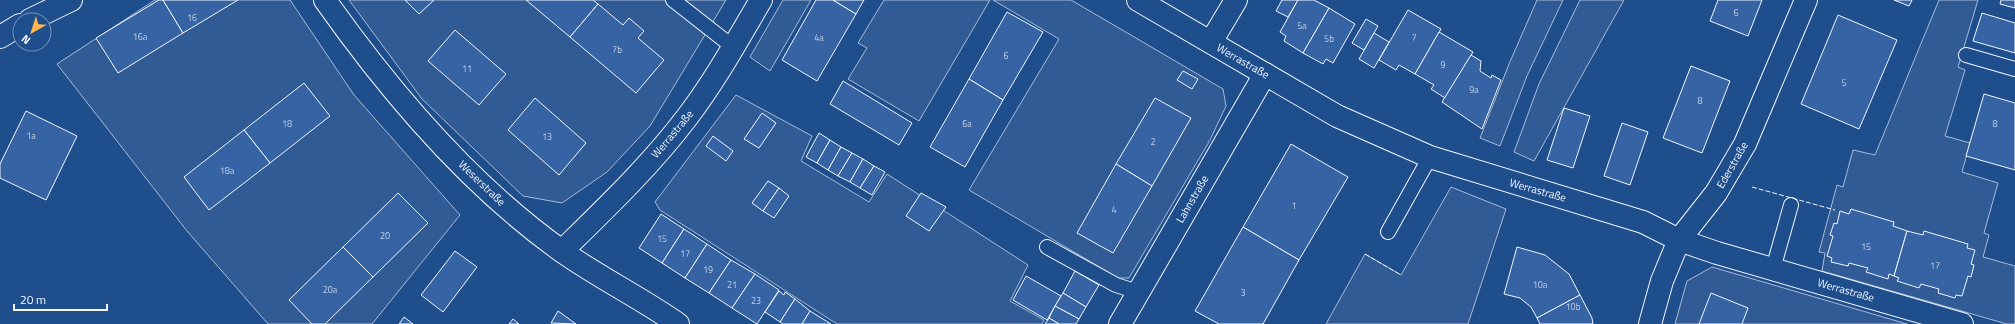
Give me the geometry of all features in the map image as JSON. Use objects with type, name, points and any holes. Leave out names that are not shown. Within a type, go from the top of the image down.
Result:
[{"type":"street","points":[[46,12],[71,0]]},
{"type":"street","name":"Weserstraße","points":[[325,0],[374,67],[435,137],[493,196],[562,251],[609,282],[645,301],[678,324]]},
{"type":"street","name":"Werrastraße","points":[[562,251],[625,189],[688,116],[762,0]]},
{"type":"street","name":"Werrastraße","points":[[1138,0],[1337,116],[1430,157],[1643,222],[1680,240],[1773,269],[1962,324]]},
{"type":"street","points":[[1211,42],[1236,0]]},
{"type":"street","name":"Ederstraße","points":[[1650,324],[1662,281],[1680,240],[1716,194],[1745,144],[1806,0]]},
{"type":"street","name":"Lahnstraße","points":[[1120,324],[1265,74]]},
{"type":"lane","points":[[673,0],[733,47]]},
{"type":"lane","points":[[1966,55],[2015,69]]},
{"type":"lane","points":[[1388,232],[1413,190],[1430,157]]},
{"type":"lane","points":[[1773,269],[1791,205]]},
{"type":"lane","points":[[1047,247],[1116,285],[1138,292]]},
{"type":"shaded area","points":[[155,0],[290,0],[354,95],[460,215],[372,324],[268,324],[187,231],[57,64]]},
{"type":"shaded area","points":[[349,0],[726,0],[650,126],[607,172],[562,203],[523,196],[422,99]]},
{"type":"shaded area","points":[[783,0],[811,0],[770,71],[750,57]]},
{"type":"shaded area","points":[[884,0],[990,0],[919,121],[848,79],[867,48],[858,43]]},
{"type":"shaded area","points":[[993,0],[1071,0],[1223,89],[1226,106],[1210,140],[1129,278],[1118,278],[969,190],[1059,39]]},
{"type":"shaded area","points":[[1537,0],[1563,0],[1527,76],[1500,146],[1480,138],[1509,64]]},
{"type":"shaded area","points":[[1580,0],[1624,0],[1534,161],[1514,152],[1539,84]]},
{"type":"shaded area","points":[[1939,0],[1978,0],[1958,67],[1965,70],[1945,136],[1970,143],[1962,172],[1998,183],[1984,233],[1989,235],[1983,257],[2015,266],[2015,324],[2007,324],[1822,271],[1825,253],[1819,252],[1837,185],[1843,187],[1853,150],[1875,155]]},
{"type":"shaded area","points":[[736,95],[812,136],[801,161],[869,202],[887,174],[1028,265],[1010,301],[1044,320],[1042,324],[837,324],[660,210],[655,202]]},
{"type":"shaded area","points":[[1451,187],[1506,209],[1468,324],[1326,324],[1365,254],[1401,275]]},
{"type":"shaded area","points":[[1712,267],[1907,324],[1675,324],[1687,281]]},
{"type":"building","points":[[159,0],[163,0],[183,33],[118,73],[96,38]]},
{"type":"building","points":[[163,0],[238,0],[183,33]]},
{"type":"building","points":[[405,0],[434,0],[419,14]]},
{"type":"building","points":[[526,0],[593,0],[598,4],[570,37]]},
{"type":"building","points":[[816,0],[833,0],[856,14],[817,81],[782,60]]},
{"type":"building","points":[[833,0],[864,0],[856,14]]},
{"type":"building","points":[[1282,0],[1298,0],[1288,17],[1276,11]]},
{"type":"building","points":[[1298,0],[1314,0],[1329,8],[1303,53],[1284,41],[1286,36],[1280,32]]},
{"type":"building","points":[[1718,0],[1762,0],[1748,36],[1710,21]]},
{"type":"building","points":[[1894,0],[1912,0],[1909,6]]},
{"type":"building","points":[[2001,0],[2015,0],[2015,8],[2000,4]]},
{"type":"building","points":[[598,4],[623,25],[629,18],[644,31],[638,38],[664,60],[636,93],[570,37]]},
{"type":"building","points":[[1329,8],[1355,24],[1333,63],[1326,59],[1323,64],[1303,53]]},
{"type":"building","points":[[1408,10],[1441,29],[1415,74],[1399,65],[1396,70],[1379,60]]},
{"type":"building","points":[[1007,12],[1043,32],[1003,100],[969,79]]},
{"type":"building","points":[[1982,13],[2015,23],[2015,53],[1973,41]]},
{"type":"building","points":[[1838,15],[1897,40],[1859,129],[1801,104]]},
{"type":"building","points":[[1366,19],[1378,26],[1364,50],[1352,43]]},
{"type":"building","points":[[455,30],[506,74],[479,105],[428,61]]},
{"type":"building","points":[[1439,32],[1473,52],[1445,98],[1431,89],[1434,85],[1415,74]]},
{"type":"building","points":[[1374,33],[1389,42],[1374,68],[1359,59]]},
{"type":"building","points":[[1471,55],[1481,61],[1480,71],[1491,78],[1492,75],[1501,80],[1482,129],[1442,102]]},
{"type":"building","points":[[1691,66],[1730,81],[1702,153],[1663,138]]},
{"type":"building","points":[[1183,71],[1198,79],[1192,89],[1177,80]]},
{"type":"building","points":[[969,79],[1003,100],[965,167],[930,147]]},
{"type":"building","points":[[843,81],[912,123],[899,145],[830,104]]},
{"type":"building","points":[[304,83],[330,116],[270,163],[244,130]]},
{"type":"building","points":[[1984,94],[2015,103],[2015,170],[1966,156]]},
{"type":"building","points":[[535,98],[586,143],[559,175],[508,130]]},
{"type":"building","points":[[1155,98],[1191,118],[1152,186],[1116,164]]},
{"type":"building","points":[[1564,108],[1590,116],[1573,168],[1547,160]]},
{"type":"building","points":[[26,111],[77,136],[46,200],[0,178],[0,164]]},
{"type":"building","points":[[762,113],[776,123],[759,148],[744,139]]},
{"type":"building","points":[[1622,123],[1648,132],[1630,185],[1604,176]]},
{"type":"building","points":[[244,130],[270,163],[209,210],[184,177]]},
{"type":"building","points":[[819,133],[830,140],[817,163],[806,157]]},
{"type":"building","points":[[713,136],[733,151],[726,161],[706,146]]},
{"type":"building","points":[[830,140],[841,147],[828,170],[817,163]]},
{"type":"building","points":[[1291,144],[1348,177],[1299,260],[1243,227]]},
{"type":"building","points":[[841,147],[852,153],[838,176],[828,170]]},
{"type":"building","points":[[852,153],[863,159],[850,182],[838,176]]},
{"type":"building","points":[[863,159],[874,166],[860,188],[850,182]]},
{"type":"building","points":[[1116,164],[1152,186],[1113,253],[1077,233]]},
{"type":"building","points":[[874,166],[885,172],[872,195],[860,188]]},
{"type":"building","points":[[768,181],[779,188],[763,211],[752,203]]},
{"type":"building","points":[[779,188],[789,196],[774,218],[763,211]]},
{"type":"building","points":[[398,193],[428,223],[373,277],[343,247]]},
{"type":"building","points":[[921,193],[946,207],[929,231],[906,216]]},
{"type":"building","points":[[1851,209],[1894,222],[1893,226],[1907,231],[1894,276],[1889,274],[1888,279],[1866,272],[1868,268],[1849,263],[1848,266],[1831,262],[1832,258],[1827,256],[1833,236],[1830,235],[1834,223],[1837,224],[1840,211],[1849,214]]},
{"type":"building","points":[[661,214],[684,229],[662,263],[639,248]]},
{"type":"building","points":[[1243,227],[1299,260],[1263,324],[1219,324],[1195,311]]},
{"type":"building","points":[[684,229],[707,244],[685,278],[662,263]]},
{"type":"building","points":[[1907,231],[1923,235],[1924,231],[1968,244],[1967,248],[1975,250],[1971,264],[1974,265],[1971,277],[1968,276],[1962,296],[1956,295],[1955,298],[1938,293],[1939,289],[1921,284],[1919,288],[1897,281],[1899,278],[1894,276]]},
{"type":"building","points":[[707,244],[731,260],[709,293],[685,278]]},
{"type":"building","points":[[343,247],[373,277],[325,324],[312,324],[289,300]]},
{"type":"building","points":[[1517,247],[1545,255],[1569,274],[1580,295],[1537,318],[1531,307],[1520,298],[1504,294]]},
{"type":"building","points":[[455,251],[477,267],[443,312],[421,295]]},
{"type":"building","points":[[731,260],[755,274],[732,308],[709,293]]},
{"type":"building","points":[[1075,271],[1099,285],[1086,307],[1063,293]]},
{"type":"building","points":[[755,274],[779,290],[757,324],[732,308]]},
{"type":"building","points":[[1026,276],[1061,296],[1047,320],[1013,300]]},
{"type":"building","points":[[779,291],[784,295],[785,292],[795,299],[780,322],[765,312]]},
{"type":"building","points":[[1063,293],[1086,307],[1079,319],[1055,306]]},
{"type":"building","points":[[1711,293],[1748,308],[1742,324],[1699,324]]},
{"type":"building","points":[[1580,295],[1592,318],[1593,324],[1540,324],[1537,318]]},
{"type":"building","points":[[795,299],[810,311],[802,324],[783,324],[780,322]]},
{"type":"building","points":[[1055,306],[1079,319],[1076,324],[1059,324],[1049,318]]},
{"type":"building","points":[[558,311],[576,324],[551,323]]},
{"type":"building","points":[[810,311],[831,324],[802,324]]},
{"type":"building","points":[[404,317],[413,324],[399,324]]},
{"type":"building","points":[[1049,318],[1059,324],[1045,324]]},
{"type":"building","points":[[513,319],[519,324],[509,324]]},
{"type":"fence","points":[[1752,187],[1835,210]]},
{"type":"fence","points":[[1365,254],[1401,275]]}]
